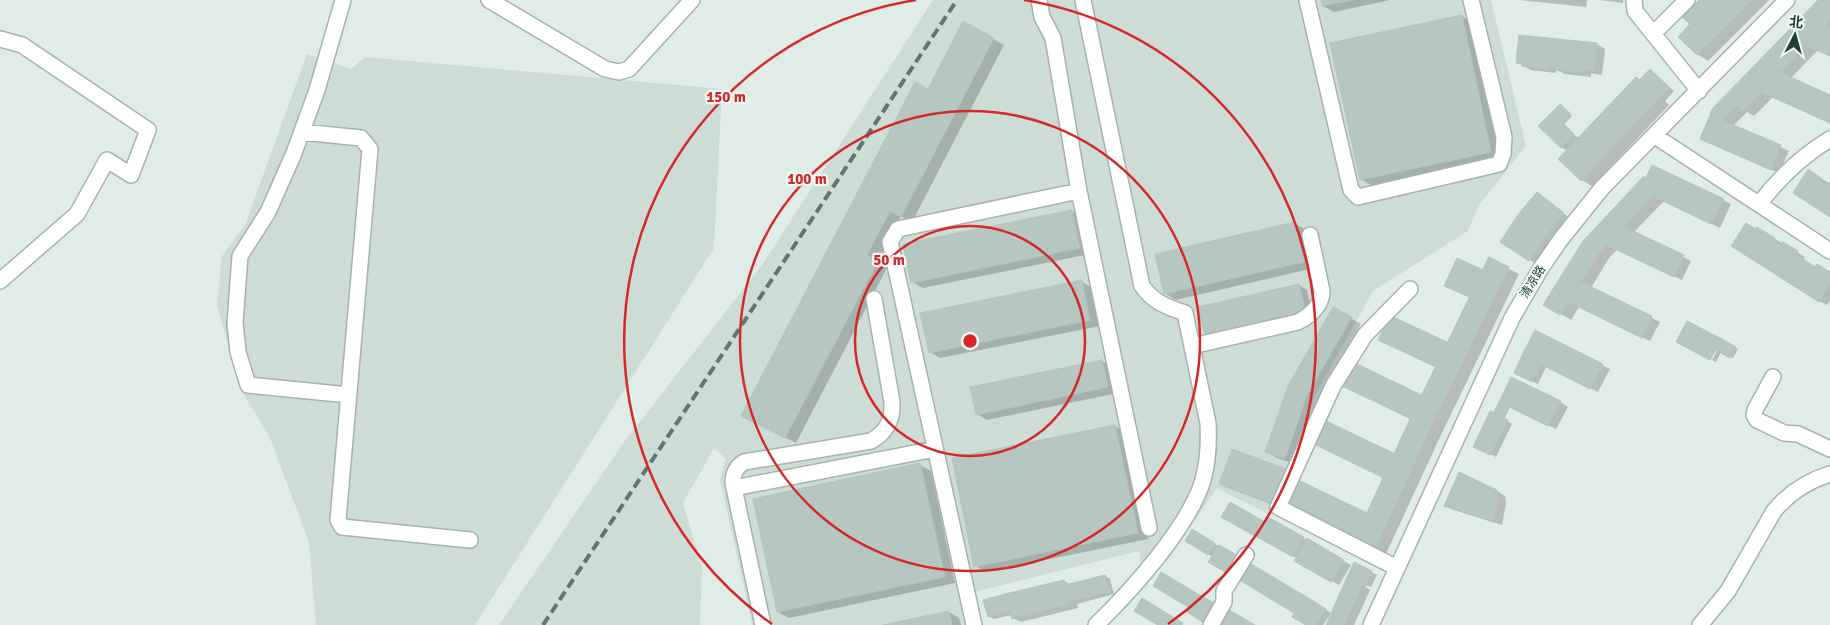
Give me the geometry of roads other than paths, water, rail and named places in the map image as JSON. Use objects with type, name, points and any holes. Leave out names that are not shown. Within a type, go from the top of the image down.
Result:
[{"type":"street","points":[[343,0],[326,60],[302,132],[268,212],[240,256],[235,323],[238,352],[248,385],[349,395]]},
{"type":"street","points":[[489,0],[604,69],[618,72],[629,68],[692,0]]},
{"type":"street","points":[[1039,0],[1042,17],[1053,38],[1079,191],[1150,528]]},
{"type":"street","points":[[1083,0],[1142,286],[1157,302],[1185,313],[1208,423],[1208,453],[1202,482],[1191,507],[1148,568],[1096,625]]},
{"type":"street","points":[[1307,0],[1351,190],[1358,197],[1499,164],[1503,154],[1504,137],[1471,0]]},
{"type":"street","points":[[1634,0],[1635,11],[1699,91]]},
{"type":"street","points":[[1653,34],[1687,0]]},
{"type":"street","name":"清凉路","points":[[1371,625],[1498,344],[1526,293],[1556,246],[1582,211],[1618,171],[1655,136],[1788,0]]},
{"type":"street","points":[[0,40],[22,45],[148,130],[131,175],[107,160],[77,214],[0,281]]},
{"type":"street","points":[[302,132],[361,138],[370,149],[338,520],[342,527],[470,540]]},
{"type":"street","points":[[1655,136],[1830,251]]},
{"type":"street","points":[[1759,204],[1787,171],[1830,139]]},
{"type":"street","points":[[974,625],[890,247],[892,237],[898,229],[1079,191]]},
{"type":"street","points":[[1192,346],[1298,322],[1317,308],[1322,298],[1322,291],[1310,235]]},
{"type":"street","points":[[1397,568],[1278,508],[1333,386],[1365,335],[1410,289]]},
{"type":"street","points":[[763,625],[734,488],[734,472],[744,462],[871,441],[888,426],[891,418],[892,402],[874,299]]},
{"type":"street","points":[[1773,377],[1755,410],[1754,416],[1756,420],[1784,434],[1798,434],[1830,449]]},
{"type":"street","points":[[734,488],[935,449]]},
{"type":"street","points":[[1700,625],[1728,591],[1777,507],[1796,489],[1830,474]]},
{"type":"street","points":[[1211,625],[1224,602],[1224,592],[1246,555]]},
{"type":"railway","points":[[543,625],[957,0]]}]
